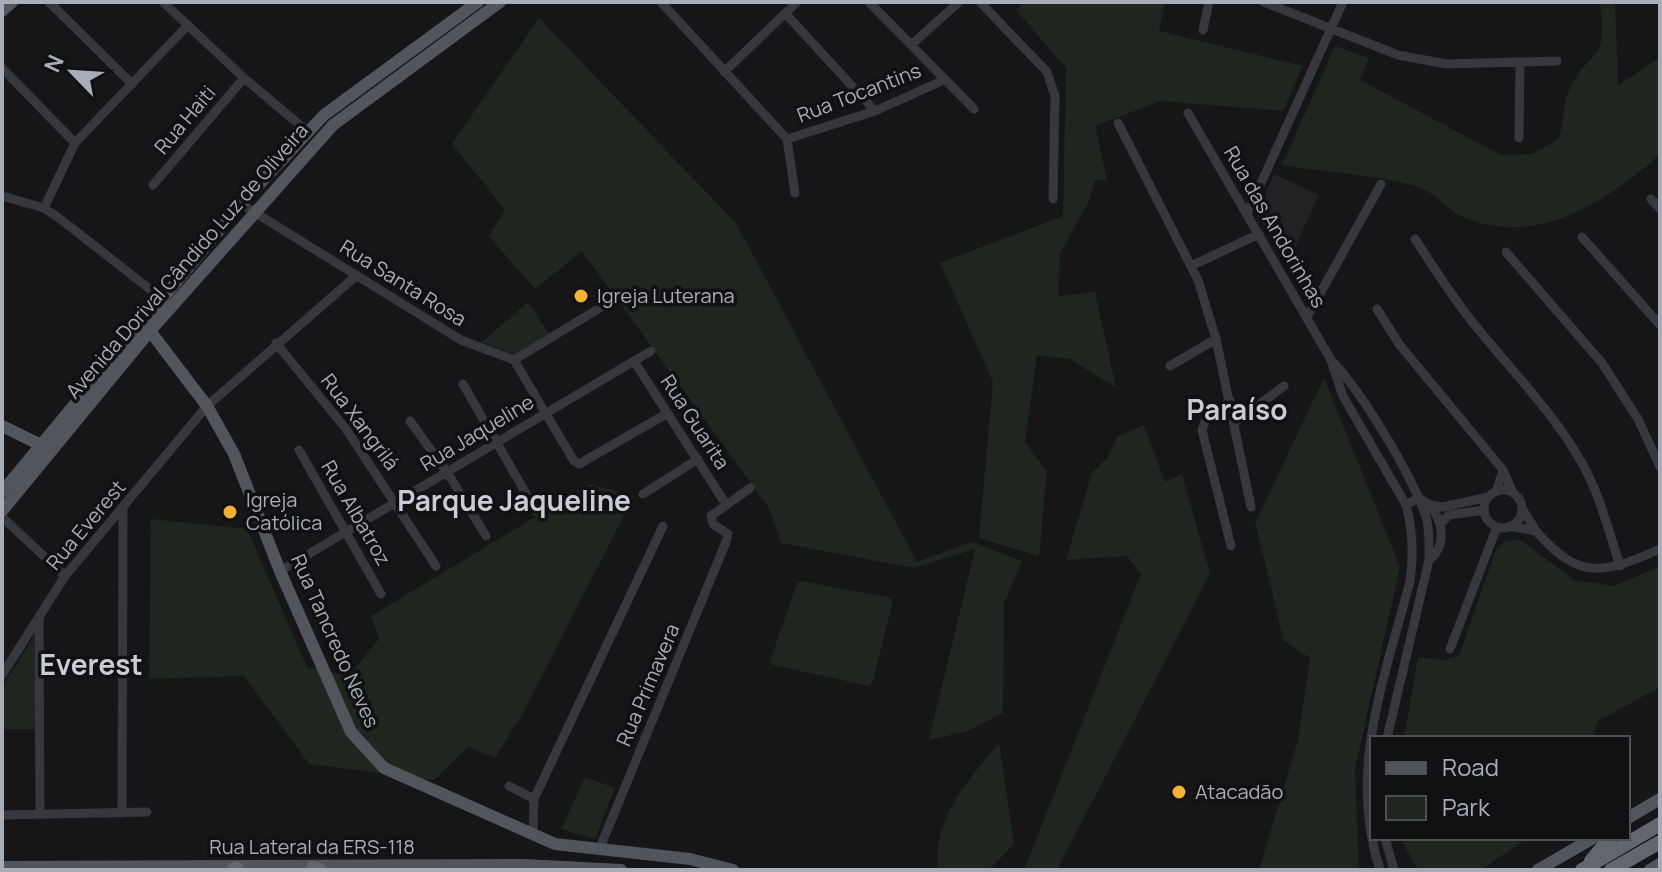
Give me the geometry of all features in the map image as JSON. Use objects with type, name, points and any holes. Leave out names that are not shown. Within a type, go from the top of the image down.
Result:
[{"type":"highway","points":[[1584,869],[1660,824]]},
{"type":"highway","points":[[1584,869],[1608,840]]},
{"type":"highway","points":[[1611,870],[1660,842]]},
{"type":"main road","name":"Avenida Dorival Cândido Luz de Oliveira","points":[[2,511],[45,447],[166,302],[241,204],[308,132],[367,81],[478,2]]},
{"type":"main road","name":"Avenida Dorival Cândido Luz de Oliveira","points":[[2,492],[150,331],[166,302],[333,125],[500,2]]},
{"type":"main road","name":"Rua Tancredo Neves","points":[[150,331],[207,406],[234,454],[280,571],[351,732],[366,752],[384,768],[555,844],[724,868]]},
{"type":"main road","points":[[2,426],[45,447]]},
{"type":"main road","points":[[1630,817],[1660,799]]},
{"type":"main road","points":[[1538,870],[1590,840]]},
{"type":"main road","points":[[1650,870],[1660,864]]},
{"type":"main road","name":"Rua Lateral da ERS-118","points":[[2,867],[317,869],[524,865],[621,870]]},
{"type":"street","points":[[49,2],[132,84]]},
{"type":"street","points":[[163,2],[244,78],[308,132]]},
{"type":"street","points":[[661,2],[787,139],[795,193]]},
{"type":"street","points":[[724,72],[797,2]]},
{"type":"street","points":[[869,2],[974,109]]},
{"type":"street","points":[[911,45],[959,2]]},
{"type":"street","points":[[980,2],[1047,72],[1055,96],[1053,199]]},
{"type":"street","points":[[1203,30],[1209,2]]},
{"type":"street","points":[[1264,2],[1330,31],[1398,55],[1446,64],[1557,61]]},
{"type":"street","points":[[1247,214],[1343,2]]},
{"type":"street","points":[[785,13],[875,111]]},
{"type":"street","points":[[44,208],[75,143],[188,25]]},
{"type":"street","points":[[1519,138],[1520,62]]},
{"type":"street","points":[[2,68],[75,143]]},
{"type":"street","name":"Rua Haiti","points":[[153,185],[244,78]]},
{"type":"street","name":"Rua Tocantins","points":[[787,139],[875,111],[944,80]]},
{"type":"street","name":"Rua das Andorinhas","points":[[1188,113],[1331,360]]},
{"type":"street","points":[[1118,123],[1191,266],[1216,339],[1251,507]]},
{"type":"street","points":[[1307,317],[1381,184]]},
{"type":"street","points":[[2,196],[44,208],[166,302]]},
{"type":"street","points":[[1651,199],[1660,209]]},
{"type":"street","name":"Rua Santa Rosa","points":[[241,204],[461,340],[514,360]]},
{"type":"street","points":[[1191,266],[1259,234]]},
{"type":"street","points":[[1582,237],[1660,325]]},
{"type":"street","points":[[1415,239],[1466,313],[1513,366],[1562,430],[1584,466],[1601,506],[1620,566]]},
{"type":"street","points":[[1506,252],[1602,363],[1638,419],[1660,467]]},
{"type":"street","name":"Rua Everest","points":[[2,675],[65,576],[207,406],[357,275]]},
{"type":"street","points":[[613,300],[514,360],[574,461],[579,464],[668,413]]},
{"type":"street","points":[[1377,309],[1408,356],[1503,470],[1536,531],[1579,565],[1605,570],[1660,549]]},
{"type":"street","points":[[1170,366],[1216,339]]},
{"type":"street","name":"Rua Xangrilá","points":[[276,343],[346,429],[436,566]]},
{"type":"street","name":"Rua Jaqueline","points":[[280,571],[651,351]]},
{"type":"street","points":[[1331,360],[1356,387],[1418,498],[1430,536],[1429,560],[1387,736]]},
{"type":"street","points":[[1331,360],[1343,396],[1406,505],[1414,557],[1373,736]]},
{"type":"street","name":"Rua Guarita","points":[[634,361],[725,503]]},
{"type":"street","points":[[463,384],[536,511]]},
{"type":"street","points":[[1234,423],[1284,386]]},
{"type":"street","points":[[1230,400],[1206,419],[1202,430],[1231,546]]},
{"type":"street","points":[[410,421],[447,472],[486,536]]},
{"type":"street","name":"Rua Albatroz","points":[[299,450],[381,594]]},
{"type":"street","points":[[643,494],[698,459]]},
{"type":"street","points":[[1503,470],[1484,510],[1489,522],[1497,527],[1536,531]]},
{"type":"street","points":[[725,503],[750,488]]},
{"type":"street","points":[[1418,498],[1443,507],[1492,494],[1513,493]]},
{"type":"street","points":[[1406,505],[1418,498]]},
{"type":"street","name":"Rua Primavera","points":[[599,850],[728,534],[710,519],[725,503]]},
{"type":"street","points":[[1429,560],[1436,555],[1440,543],[1440,524],[1431,505]]},
{"type":"street","points":[[1510,526],[1518,521],[1522,508]]},
{"type":"street","points":[[122,813],[123,510]]},
{"type":"street","points":[[1440,524],[1449,515],[1484,510]]},
{"type":"street","points":[[2,517],[65,576]]},
{"type":"street","points":[[533,834],[534,799],[663,526]]},
{"type":"street","points":[[1450,649],[1497,527]]},
{"type":"street","points":[[39,616],[40,814]]},
{"type":"street","points":[[1370,749],[1365,771],[1370,837]]},
{"type":"street","points":[[509,786],[534,799]]},
{"type":"street","points":[[2,815],[147,812]]},
{"type":"street","points":[[1371,840],[1380,870]]},
{"type":"street","points":[[1386,840],[1394,870]]},
{"type":"shaded area","points":[[1274,174],[1319,195],[1288,262],[1256,214]]},
{"type":"green space","points":[[1025,2],[1165,2],[1159,31],[1303,66],[1283,111],[1161,101],[1095,126],[1107,180],[1095,181],[1089,201],[1060,253],[1058,296],[1095,292],[1116,388],[1070,359],[1037,355],[1025,442],[1047,472],[1039,556],[979,538],[993,382],[940,263],[1063,216],[1066,68],[1016,10]]},
{"type":"green space","points":[[1600,2],[1615,2],[1618,86],[1660,57],[1660,154],[1618,188],[1572,214],[1547,223],[1521,227],[1495,226],[1461,216],[1416,186],[1282,165],[1335,46],[1369,58],[1360,80],[1501,155],[1532,154],[1558,139],[1569,90],[1600,47]]},
{"type":"green space","points":[[539,18],[736,223],[917,562],[972,542],[1022,561],[1004,604],[1003,713],[968,731],[929,740],[975,549],[914,568],[781,543],[769,508],[582,251],[535,289],[489,236],[505,210],[452,144]]},
{"type":"green space","points":[[528,302],[549,334],[515,355],[482,342]]},
{"type":"green space","points":[[1324,378],[1400,567],[1355,769],[1359,870],[1259,870],[1298,740],[1310,658],[1284,641],[1255,523]]},
{"type":"green space","points":[[1144,425],[1165,482],[1182,474],[1210,574],[1057,870],[1024,870],[1141,574],[1127,556],[1066,560],[1092,472],[1107,458],[1118,436]]},
{"type":"green space","points":[[590,484],[634,496],[523,713],[495,758],[468,747],[434,780],[309,764],[244,676],[149,679],[151,519],[247,529],[307,667],[349,676],[379,639],[371,616]]},
{"type":"green space","points":[[1519,539],[1574,580],[1614,586],[1660,566],[1660,687],[1598,721],[1593,736],[1404,736],[1418,657],[1443,660],[1459,656],[1497,547],[1506,541]]},
{"type":"green space","points":[[801,581],[888,597],[893,601],[873,681],[869,686],[773,665],[770,661],[797,583]]},
{"type":"green space","points":[[34,636],[37,729],[2,729],[2,687]]},
{"type":"green space","points":[[999,743],[1014,844],[989,870],[938,870],[941,833],[947,817],[964,786]]},
{"type":"green space","points":[[585,777],[615,788],[595,839],[561,829]]},
{"type":"green space","points":[[1401,840],[1524,840],[1481,870],[1418,870]]},
{"type":"place","name":"Igreja Luterana","points":[[581,296]]},
{"type":"place","name":"Igreja Católica","points":[[230,512]]},
{"type":"place","name":"Atacadão","points":[[1179,792]]},
{"type":"district","name":"Paraíso","points":[[1237,410]]},
{"type":"district","name":"Parque Jaqueline","points":[[514,501]]},
{"type":"district","name":"Everest","points":[[91,665]]}]
